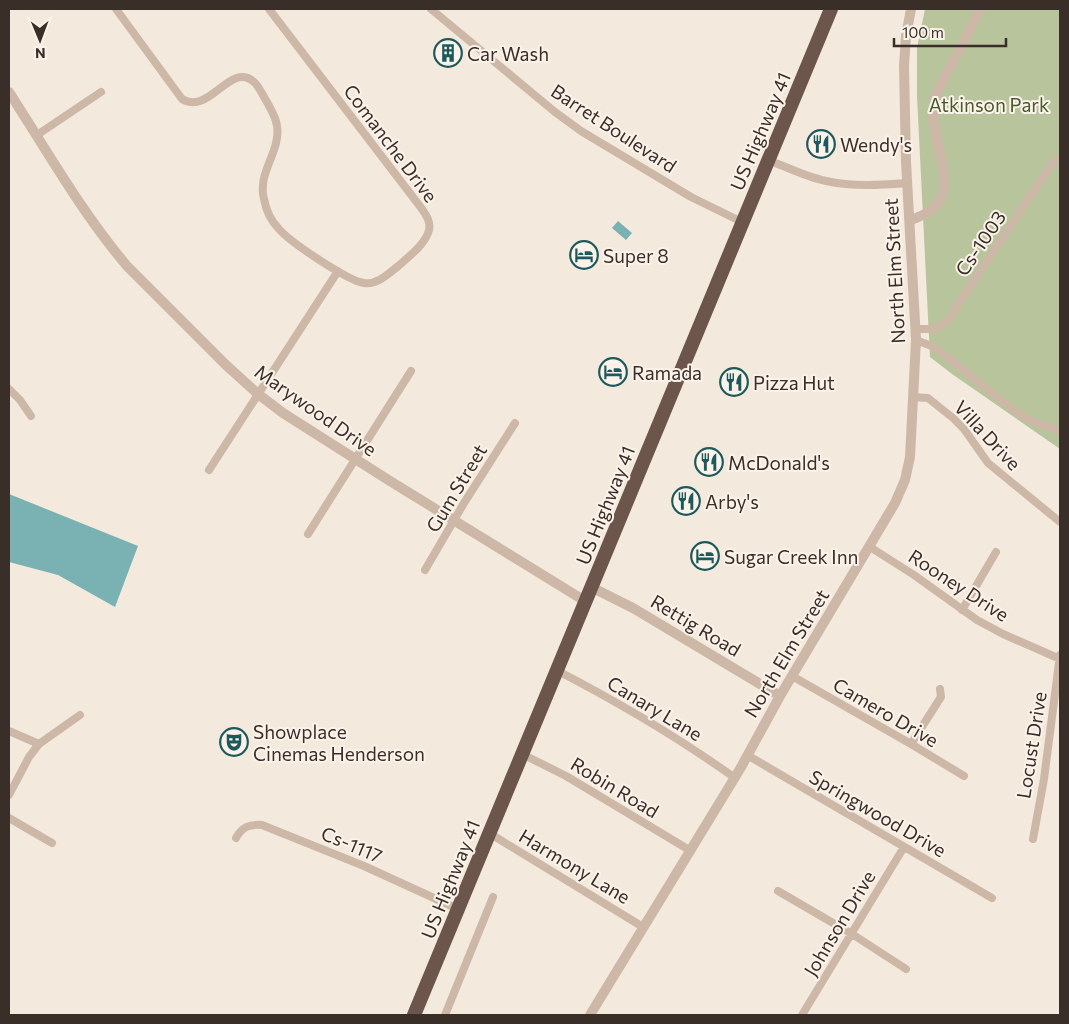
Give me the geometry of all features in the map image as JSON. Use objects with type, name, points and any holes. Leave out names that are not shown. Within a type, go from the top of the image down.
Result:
[{"type":"highway","name":"US Highway 41","points":[[414,1015],[831,9]]},
{"type":"street","name":"Comanche Drive","points":[[121,10],[182,100],[193,104],[204,100],[226,83],[240,77],[249,78],[258,86],[277,125],[275,147],[262,183],[269,214],[284,235],[338,271],[365,284],[370,283],[382,278],[401,263],[424,240],[429,230],[428,220],[269,9]]},
{"type":"street","name":"Barret Boulevard","points":[[431,9],[555,112],[584,133],[691,197],[742,222]]},
{"type":"street","name":"North Elm Street","points":[[590,1015],[735,778],[780,696],[870,547],[895,503],[905,480],[910,457],[916,334],[904,66],[906,36],[911,9]]},
{"type":"street","points":[[911,220],[931,211],[943,194],[946,181],[934,126],[933,108],[938,91],[980,9]]},
{"type":"street","name":"Marywood Drive","points":[[9,92],[98,229],[127,266],[226,365],[258,394],[355,459],[585,602]]},
{"type":"street","points":[[37,135],[102,92]]},
{"type":"street","name":"Cs-1003","points":[[916,334],[936,328],[948,320],[1051,165],[1060,156]]},
{"type":"street","points":[[768,160],[831,182],[859,185],[908,183]]},
{"type":"street","points":[[209,470],[338,271]]},
{"type":"street","points":[[916,334],[1012,409],[1029,420],[1060,431]]},
{"type":"street","points":[[308,534],[411,371]]},
{"type":"street","points":[[9,389],[20,400],[31,416]]},
{"type":"street","name":"Villa Drive","points":[[913,397],[928,398],[953,418],[964,429],[988,463],[1060,522]]},
{"type":"street","name":"Gum Street","points":[[425,570],[515,423]]},
{"type":"street","name":"Rooney Drive","points":[[870,547],[914,575],[962,610],[999,632],[1060,657]]},
{"type":"street","points":[[962,610],[996,552]]},
{"type":"street","name":"Rettig Road","points":[[591,587],[632,608],[780,696]]},
{"type":"street","name":"Locust Drive","points":[[1033,839],[1044,779],[1060,657]]},
{"type":"street","name":"Canary Lane","points":[[556,670],[657,728],[735,778]]},
{"type":"street","name":"Camero Drive","points":[[792,676],[964,776]]},
{"type":"street","points":[[911,744],[940,696],[940,689]]},
{"type":"street","points":[[9,795],[29,757],[39,744],[80,715]]},
{"type":"street","points":[[9,732],[39,744]]},
{"type":"street","name":"Robin Road","points":[[522,754],[566,776],[691,851]]},
{"type":"street","name":"Springwood Drive","points":[[747,755],[992,898]]},
{"type":"street","points":[[9,818],[52,843]]},
{"type":"street","name":"Cs-1117","points":[[236,838],[244,827],[262,825],[364,866],[458,909]]},
{"type":"street","name":"Harmony Lane","points":[[489,833],[643,927]]},
{"type":"street","name":"Johnson Drive","points":[[802,1015],[904,848]]},
{"type":"street","points":[[778,891],[852,934],[906,969]]},
{"type":"street","points":[[446,1015],[493,897]]},
{"type":"green space","name":"Atkinson Park","points":[[925,9],[1060,9],[1060,449],[930,357],[917,96],[917,48]]},
{"type":"water","points":[[618,221],[632,233],[626,240],[612,228]]},
{"type":"water","points":[[9,494],[138,546],[115,607],[58,575],[9,562]]},
{"type":"place","name":"Car Wash","points":[[448,53]]},
{"type":"place","name":"Wendy's","points":[[821,144]]},
{"type":"place","name":"Super 8","points":[[584,255]]},
{"type":"place","name":"Ramada","points":[[613,372]]},
{"type":"place","name":"Pizza Hut","points":[[734,382]]},
{"type":"place","name":"McDonald's","points":[[709,462]]},
{"type":"place","name":"Arby's","points":[[686,501]]},
{"type":"place","name":"Sugar Creek Inn","points":[[705,556]]},
{"type":"place","name":"Showplace Cinemas Henderson","points":[[234,742]]}]
